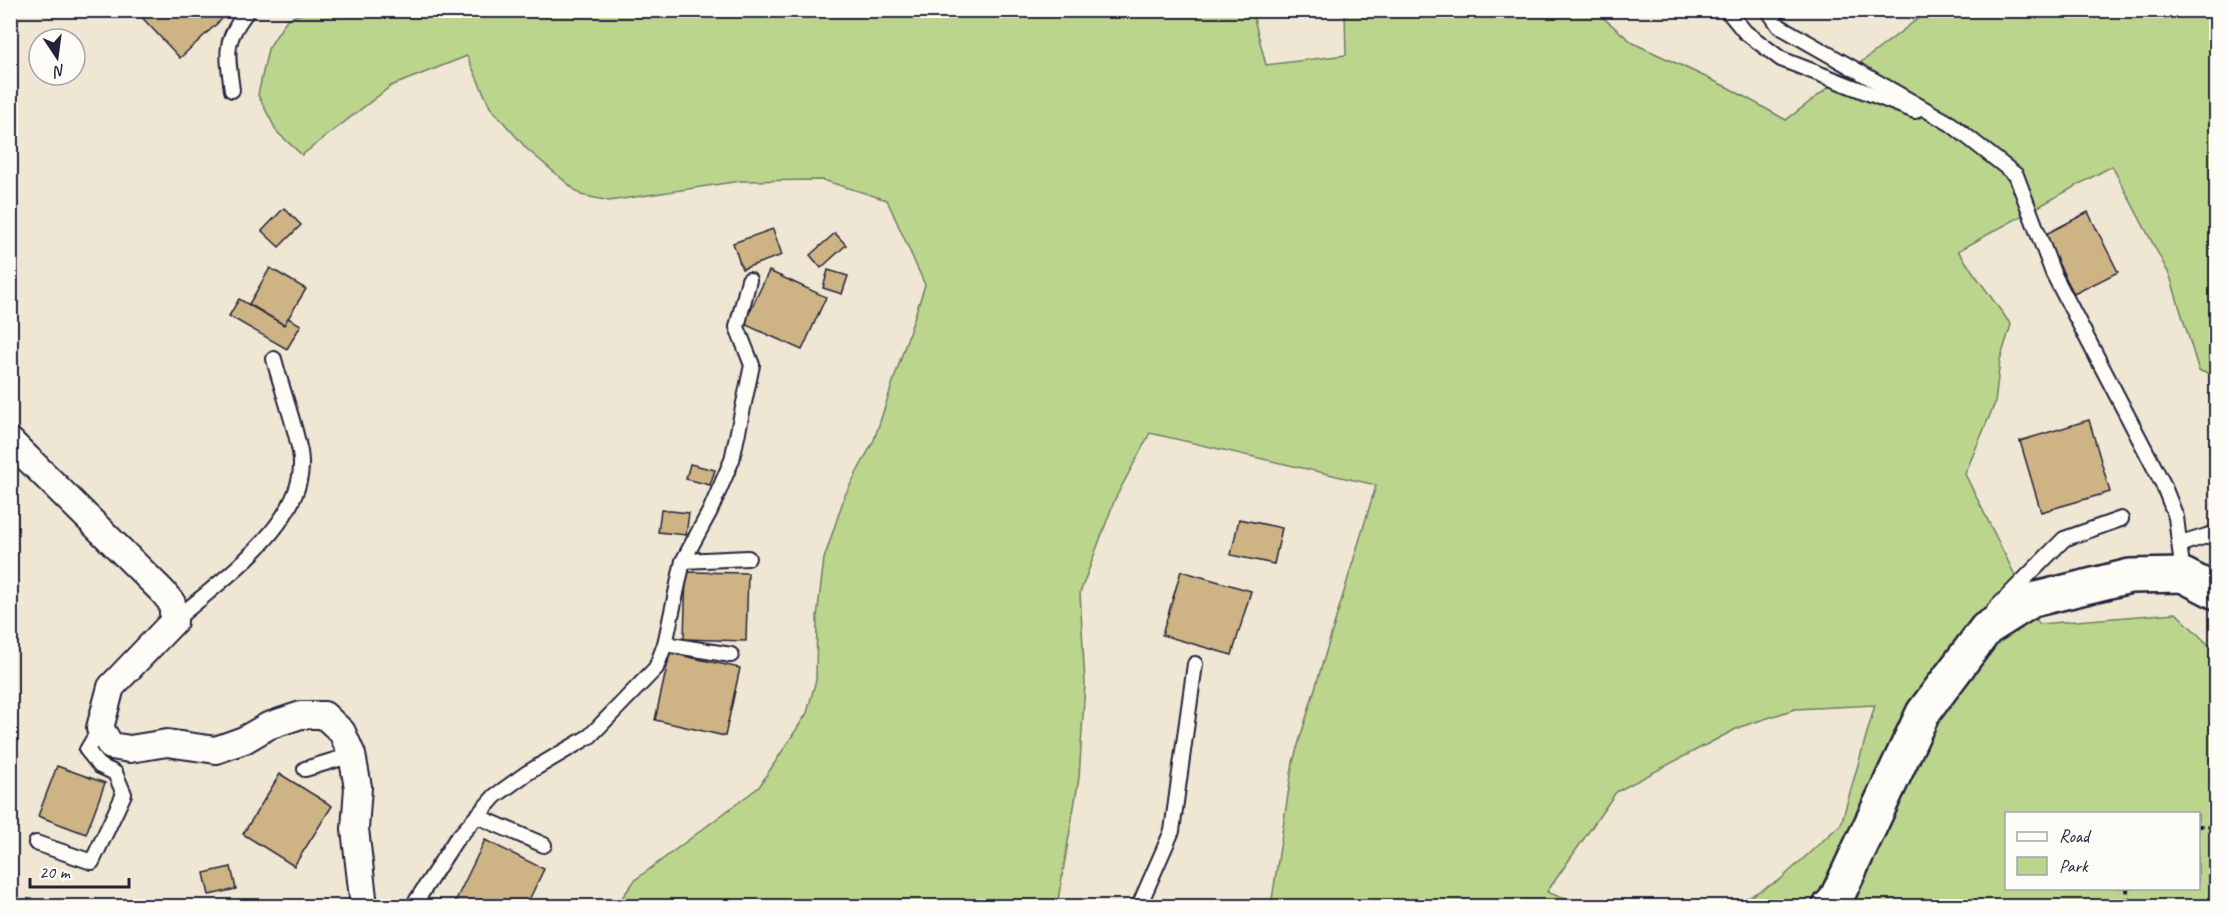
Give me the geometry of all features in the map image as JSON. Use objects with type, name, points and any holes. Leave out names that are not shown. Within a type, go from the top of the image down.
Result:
[{"type":"street","points":[[10,441],[172,603],[174,621],[111,687],[100,728],[111,746],[130,749],[166,743],[216,750],[244,740],[268,726],[301,715],[324,715],[342,732],[352,755],[358,787],[355,829],[364,906]]},
{"type":"street","points":[[1830,906],[1835,901],[1923,713],[1986,629],[2032,600],[2130,576],[2182,560],[2217,592]]},
{"type":"lane","points":[[232,90],[228,57],[231,32],[248,10]]},
{"type":"lane","points":[[1727,10],[1744,32],[1781,59],[1951,124]]},
{"type":"lane","points":[[1768,10],[1779,26],[1951,124],[2016,175],[2053,273],[2163,484],[2176,517],[2182,560],[2217,533]]},
{"type":"lane","points":[[413,906],[454,841],[495,796],[526,772],[590,736],[656,668],[665,644],[683,561],[711,511],[732,460],[752,365],[737,327],[749,280]]},
{"type":"lane","points":[[174,621],[269,537],[290,508],[300,478],[300,453],[274,359]]},
{"type":"lane","points":[[1954,669],[1981,625],[2017,584],[2064,538],[2121,519]]},
{"type":"lane","points":[[683,561],[748,558]]},
{"type":"lane","points":[[665,644],[731,655]]},
{"type":"lane","points":[[1139,906],[1172,831],[1195,664]]},
{"type":"lane","points":[[36,843],[92,862],[124,794],[115,773],[100,766],[87,750],[100,728]]},
{"type":"lane","points":[[304,769],[352,755]]},
{"type":"lane","points":[[477,816],[544,845]]},
{"type":"path","points":[[2200,826],[2217,826]]},
{"type":"path","points":[[2127,890],[2128,906]]},
{"type":"green space","points":[[1594,10],[1633,43],[1729,88],[1786,120],[1928,11],[2216,11],[2216,375],[2199,371],[2170,276],[2112,166],[1958,251],[2011,325],[2000,360],[1995,403],[1965,474],[2039,624],[2176,613],[2216,652],[2216,906],[1732,906],[1780,880],[1841,824],[1875,705],[1795,709],[1740,727],[1616,792],[1547,892],[1583,906],[1271,906],[1293,762],[1376,485],[1150,433],[1115,499],[1080,593],[1085,684],[1079,778],[1057,906],[616,906],[635,880],[759,787],[807,713],[816,680],[817,617],[824,559],[845,495],[874,440],[925,285],[887,200],[823,180],[740,181],[609,201],[581,195],[527,149],[490,107],[467,56],[391,86],[302,155],[277,132],[258,95],[268,49],[287,19],[309,11],[1252,11],[1266,65],[1346,55],[1345,11]]},
{"type":"building","points":[[135,10],[216,10],[223,18],[180,58]]},
{"type":"building","points":[[284,208],[301,225],[279,247],[262,231]]},
{"type":"building","points":[[2088,212],[2118,272],[2074,294],[2044,235]]},
{"type":"building","points":[[773,229],[782,255],[742,269],[733,243]]},
{"type":"building","points":[[835,233],[846,245],[821,268],[810,255]]},
{"type":"building","points":[[270,268],[306,289],[284,325],[249,304]]},
{"type":"building","points":[[828,270],[848,276],[842,294],[823,288]]},
{"type":"building","points":[[769,271],[826,297],[802,350],[744,324]]},
{"type":"building","points":[[239,299],[284,325],[288,318],[301,325],[287,349],[229,316]]},
{"type":"building","points":[[2089,420],[2110,492],[2041,512],[2020,441]]},
{"type":"building","points":[[690,464],[715,470],[710,485],[686,479]]},
{"type":"building","points":[[661,510],[689,513],[686,535],[658,532]]},
{"type":"building","points":[[1239,519],[1282,528],[1274,564],[1231,555]]},
{"type":"building","points":[[1181,571],[1251,591],[1232,655],[1162,635]]},
{"type":"building","points":[[686,572],[748,573],[746,641],[684,639]]},
{"type":"building","points":[[670,653],[740,668],[725,736],[655,720]]},
{"type":"building","points":[[57,766],[105,783],[86,834],[38,816]]},
{"type":"building","points":[[280,774],[332,806],[294,866],[243,834]]},
{"type":"building","points":[[485,840],[544,869],[526,906],[453,906]]},
{"type":"building","points":[[231,867],[236,889],[209,895],[204,873]]}]
